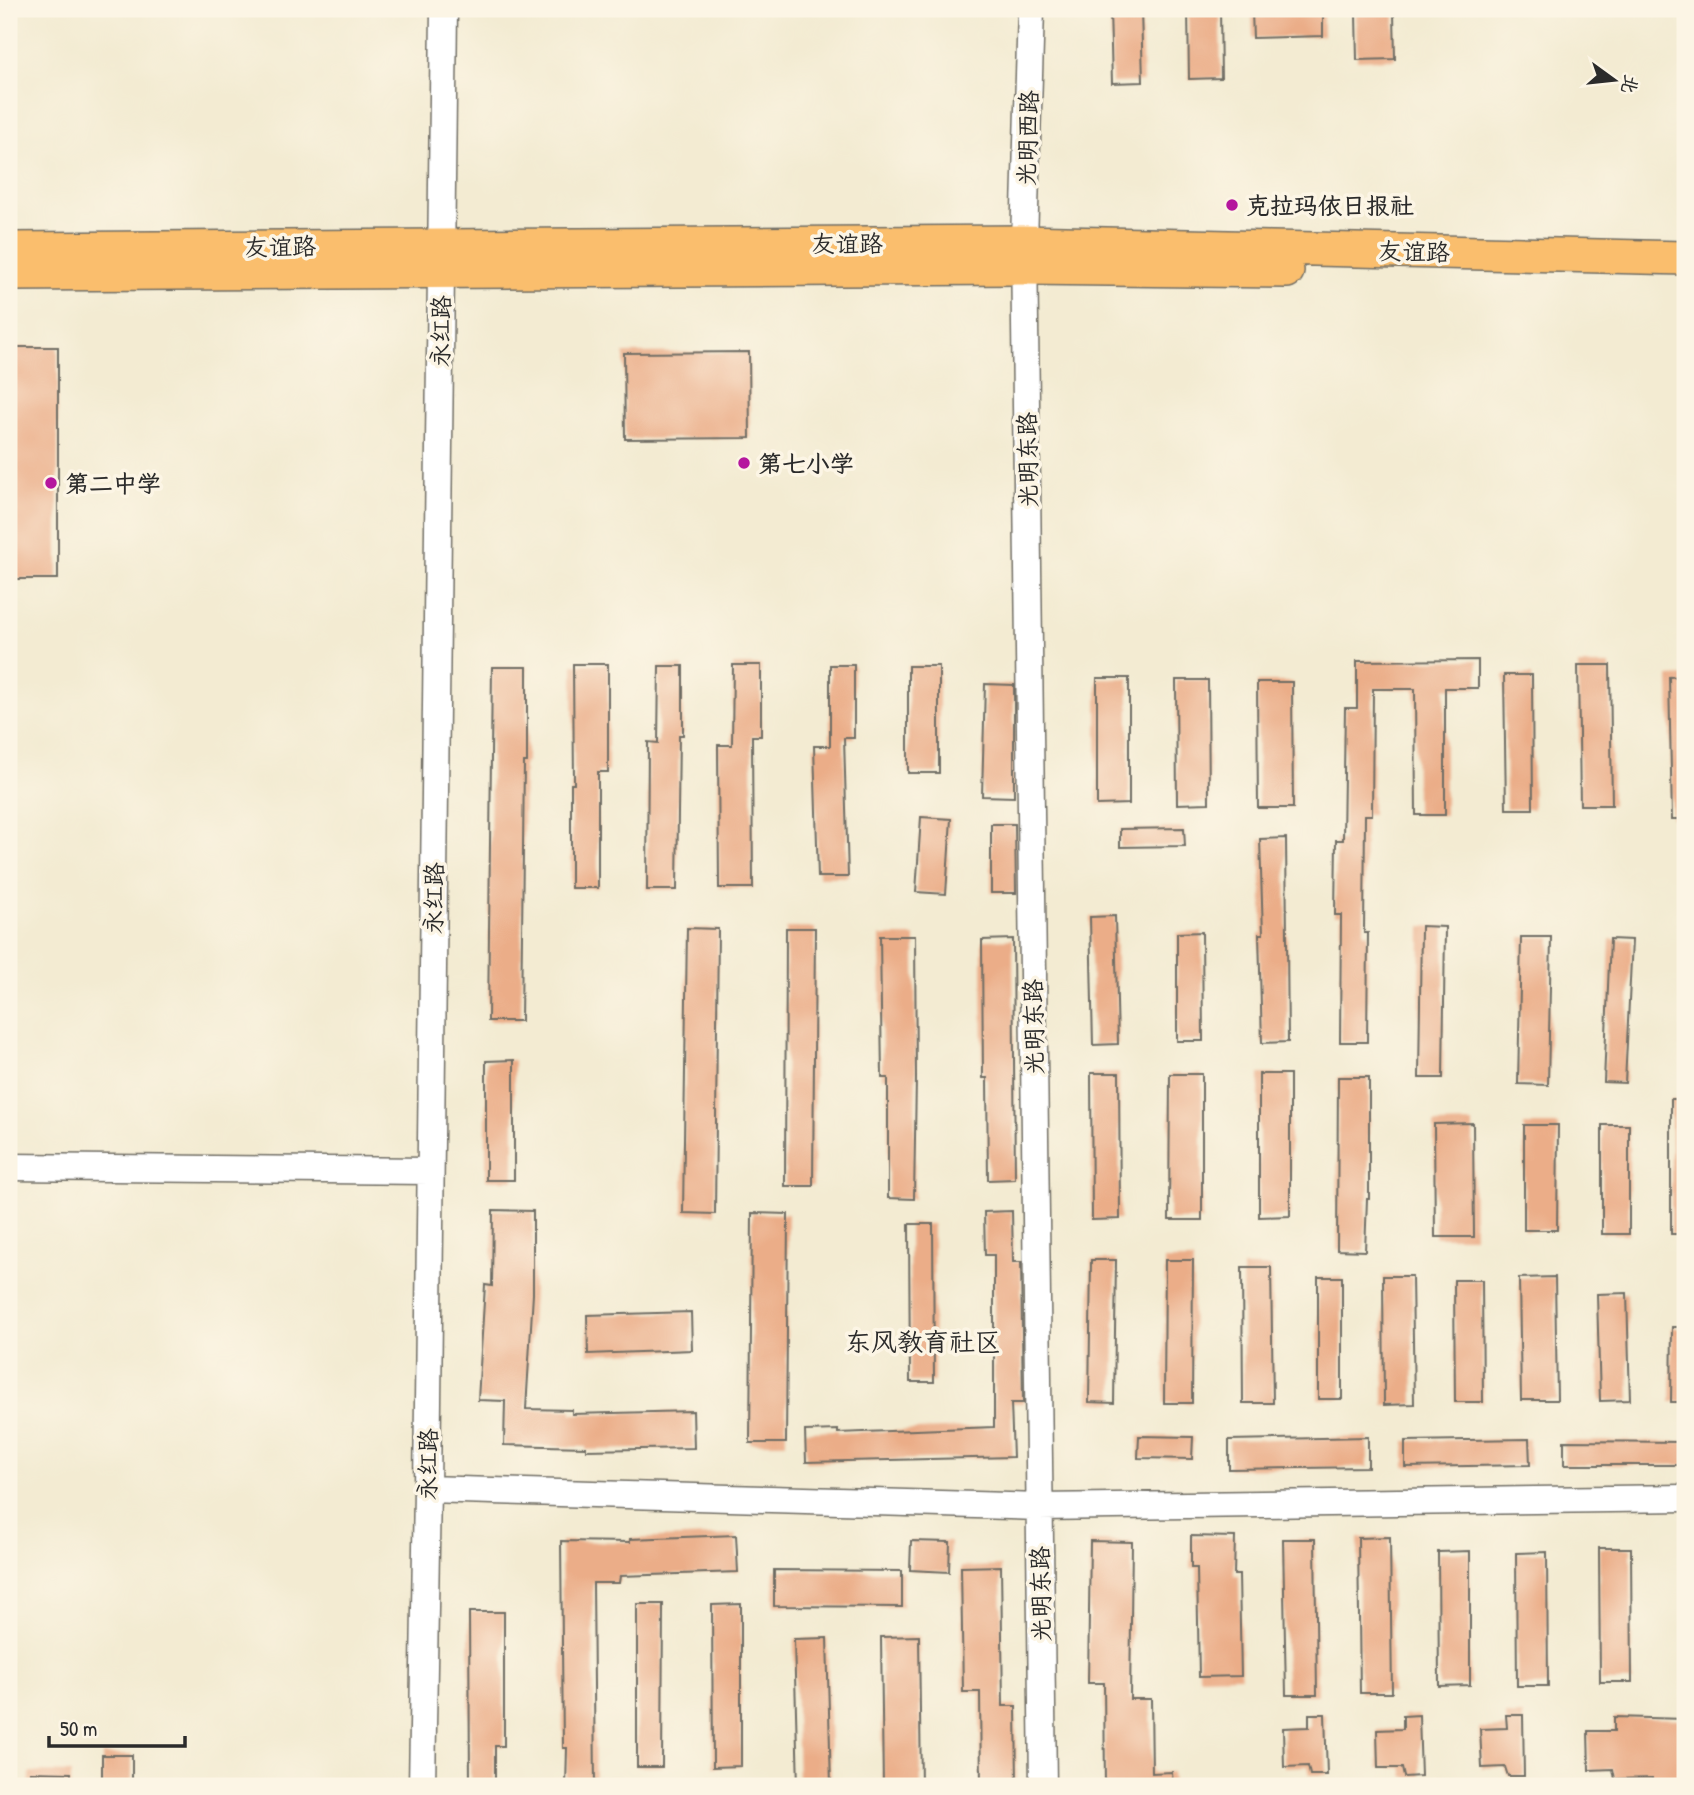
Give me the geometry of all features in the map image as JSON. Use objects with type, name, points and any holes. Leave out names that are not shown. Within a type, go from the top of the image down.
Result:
[{"type":"main road","name":"友谊路","points":[[9,249],[441,257],[1024,255],[1685,258]]},
{"type":"main road","name":"友谊路","points":[[1024,255],[1685,277]]},
{"type":"main road","name":"友谊路","points":[[9,274],[441,257]]},
{"type":"street","name":"永红路","points":[[422,1786],[444,9]]},
{"type":"street","name":"光明西路","points":[[1024,255],[1031,9]]},
{"type":"street","name":"光明东路","points":[[1024,255],[1043,1786]]},
{"type":"street","points":[[9,1167],[429,1171]]},
{"type":"street","points":[[427,1489],[1039,1507],[1685,1498]]},
{"type":"building","points":[[1110,9],[1141,9],[1143,82],[1112,83]]},
{"type":"building","points":[[1188,9],[1220,9],[1221,78],[1189,79]]},
{"type":"building","points":[[1323,9],[1323,36],[1253,38],[1252,11]]},
{"type":"building","points":[[1394,13],[1395,59],[1357,60],[1356,14]]},
{"type":"building","points":[[9,347],[58,347],[58,579],[9,579]]},
{"type":"building","points":[[749,352],[750,438],[625,439],[624,353]]},
{"type":"building","points":[[1478,660],[1478,688],[1445,688],[1445,815],[1416,815],[1415,689],[1373,689],[1372,815],[1365,815],[1367,1042],[1340,1042],[1341,915],[1335,915],[1336,840],[1343,840],[1345,708],[1357,708],[1357,661]]},
{"type":"building","points":[[573,664],[608,664],[608,772],[598,772],[598,888],[571,888]]},
{"type":"building","points":[[733,665],[761,665],[761,736],[752,736],[753,888],[719,888],[718,745],[732,745]]},
{"type":"building","points":[[830,665],[854,665],[854,738],[844,738],[848,877],[818,877],[814,746],[830,746]]},
{"type":"building","points":[[1578,665],[1610,665],[1612,805],[1580,805]]},
{"type":"building","points":[[659,666],[683,666],[683,735],[679,735],[677,890],[647,890],[648,742],[658,743]]},
{"type":"building","points":[[908,666],[939,666],[939,773],[908,773]]},
{"type":"building","points":[[492,667],[527,667],[521,1021],[488,1021]]},
{"type":"building","points":[[1504,675],[1532,675],[1533,809],[1506,809]]},
{"type":"building","points":[[1685,676],[1685,819],[1672,819],[1669,677]]},
{"type":"building","points":[[1097,678],[1129,678],[1129,804],[1097,805]]},
{"type":"building","points":[[1176,680],[1208,680],[1209,803],[1177,804]]},
{"type":"building","points":[[1257,682],[1292,682],[1293,808],[1258,808]]},
{"type":"building","points":[[985,684],[1014,685],[1014,797],[982,796]]},
{"type":"building","points":[[921,817],[951,819],[946,894],[916,892]]},
{"type":"building","points":[[991,824],[1015,824],[1016,893],[991,893]]},
{"type":"building","points":[[1184,828],[1185,846],[1120,847],[1120,829]]},
{"type":"building","points":[[1286,838],[1288,1042],[1262,1043],[1260,839]]},
{"type":"building","points":[[1115,916],[1118,1044],[1093,1045],[1090,917]]},
{"type":"building","points":[[1421,926],[1445,927],[1443,1078],[1419,1078]]},
{"type":"building","points":[[687,928],[718,929],[715,1214],[683,1213]]},
{"type":"building","points":[[786,928],[815,928],[813,1186],[785,1186]]},
{"type":"building","points":[[1202,932],[1203,1041],[1177,1041],[1177,933]]},
{"type":"building","points":[[880,936],[915,936],[914,1199],[888,1198],[888,1078],[882,1078]]},
{"type":"building","points":[[1521,937],[1551,937],[1548,1085],[1518,1084]]},
{"type":"building","points":[[1013,939],[1015,1179],[988,1180],[987,1078],[983,1078],[982,940]]},
{"type":"building","points":[[1610,939],[1632,940],[1625,1083],[1604,1082]]},
{"type":"building","points":[[514,1060],[514,1180],[486,1180],[486,1061]]},
{"type":"building","points":[[1091,1073],[1119,1073],[1120,1219],[1092,1220]]},
{"type":"building","points":[[1170,1074],[1202,1074],[1202,1220],[1169,1220]]},
{"type":"building","points":[[1259,1074],[1290,1074],[1290,1216],[1259,1217]]},
{"type":"building","points":[[1338,1077],[1369,1077],[1369,1199],[1365,1251],[1337,1250]]},
{"type":"building","points":[[1671,1099],[1685,1099],[1685,1234],[1671,1234]]},
{"type":"building","points":[[1473,1123],[1474,1237],[1435,1237],[1434,1124]]},
{"type":"building","points":[[1524,1125],[1558,1125],[1557,1230],[1524,1230]]},
{"type":"building","points":[[1602,1125],[1629,1125],[1629,1234],[1602,1234]]},
{"type":"building","points":[[493,1210],[533,1211],[533,1294],[526,1409],[572,1410],[572,1414],[693,1411],[694,1448],[586,1450],[586,1447],[504,1445],[505,1401],[478,1400],[485,1285],[492,1286]]},
{"type":"building","points":[[1012,1211],[1013,1262],[1021,1262],[1023,1403],[1011,1403],[1013,1457],[806,1462],[805,1431],[838,1430],[838,1433],[994,1427],[994,1255],[985,1255],[984,1212]]},
{"type":"building","points":[[752,1213],[788,1214],[786,1443],[750,1443]]},
{"type":"building","points":[[909,1224],[933,1224],[934,1382],[910,1382]]},
{"type":"building","points":[[1091,1260],[1116,1260],[1114,1403],[1089,1402]]},
{"type":"building","points":[[1165,1260],[1193,1260],[1192,1403],[1164,1403]]},
{"type":"building","points":[[1242,1267],[1271,1267],[1273,1403],[1243,1403]]},
{"type":"building","points":[[1383,1276],[1412,1276],[1414,1404],[1384,1405]]},
{"type":"building","points":[[1318,1277],[1342,1277],[1342,1399],[1318,1399]]},
{"type":"building","points":[[1555,1277],[1557,1400],[1521,1400],[1519,1278]]},
{"type":"building","points":[[1454,1280],[1482,1280],[1483,1402],[1455,1402]]},
{"type":"building","points":[[1627,1293],[1630,1400],[1600,1401],[1597,1294]]},
{"type":"building","points":[[691,1312],[692,1350],[588,1354],[587,1315]]},
{"type":"building","points":[[1672,1327],[1685,1327],[1685,1402],[1671,1402]]},
{"type":"building","points":[[1139,1436],[1193,1437],[1192,1459],[1138,1458]]},
{"type":"building","points":[[1368,1437],[1368,1467],[1229,1469],[1229,1440]]},
{"type":"building","points":[[1529,1439],[1530,1465],[1405,1467],[1405,1441]]},
{"type":"building","points":[[1564,1441],[1685,1442],[1685,1465],[1564,1465]]},
{"type":"building","points":[[736,1535],[738,1572],[620,1576],[619,1583],[593,1583],[595,1786],[566,1786],[567,1748],[563,1748],[561,1541],[630,1542],[630,1539]]},
{"type":"building","points":[[1191,1536],[1235,1537],[1234,1575],[1239,1575],[1241,1676],[1199,1677],[1197,1568],[1191,1568]]},
{"type":"building","points":[[1390,1537],[1392,1693],[1360,1693],[1358,1538]]},
{"type":"building","points":[[1283,1539],[1315,1539],[1317,1695],[1286,1695]]},
{"type":"building","points":[[911,1541],[950,1542],[949,1572],[910,1570]]},
{"type":"building","points":[[1090,1541],[1132,1542],[1130,1699],[1151,1699],[1152,1773],[1172,1772],[1173,1786],[1105,1786],[1104,1683],[1088,1683]]},
{"type":"building","points":[[1599,1548],[1631,1548],[1632,1682],[1600,1682]]},
{"type":"building","points":[[1470,1551],[1470,1685],[1439,1686],[1438,1552]]},
{"type":"building","points":[[1547,1552],[1548,1686],[1517,1686],[1516,1553]]},
{"type":"building","points":[[1001,1566],[1003,1706],[1016,1706],[1017,1786],[981,1786],[980,1692],[963,1692],[961,1567]]},
{"type":"building","points":[[774,1570],[902,1571],[902,1607],[774,1606]]},
{"type":"building","points":[[637,1604],[663,1604],[662,1767],[637,1767]]},
{"type":"building","points":[[741,1604],[741,1766],[713,1767],[712,1605]]},
{"type":"building","points":[[469,1612],[504,1612],[504,1746],[495,1746],[495,1786],[470,1786]]},
{"type":"building","points":[[919,1636],[921,1786],[883,1786],[881,1637]]},
{"type":"building","points":[[827,1638],[831,1786],[798,1786],[794,1639]]},
{"type":"building","points":[[1309,1714],[1325,1714],[1327,1775],[1310,1775],[1308,1766],[1284,1767],[1283,1728],[1309,1727]]},
{"type":"building","points":[[1419,1715],[1421,1776],[1404,1777],[1402,1768],[1378,1768],[1377,1730],[1403,1729],[1403,1716]]},
{"type":"building","points":[[1506,1715],[1523,1715],[1524,1776],[1508,1776],[1505,1767],[1482,1768],[1480,1729],[1507,1728]]},
{"type":"building","points":[[1614,1717],[1685,1719],[1685,1782],[1652,1782],[1652,1778],[1615,1779],[1613,1769],[1589,1770],[1588,1731],[1614,1731]]},
{"type":"building","points":[[102,1755],[132,1755],[132,1786],[102,1786]]},
{"type":"building","points":[[30,1772],[71,1773],[71,1786],[29,1786]]},
{"type":"place","name":"克拉玛依日报社","points":[[1232,205]]},
{"type":"place","name":"第七小学","points":[[744,463]]},
{"type":"place","name":"第二中学","points":[[51,483]]},
{"type":"district","name":"东风教育社区","points":[[923,1341]]}]
